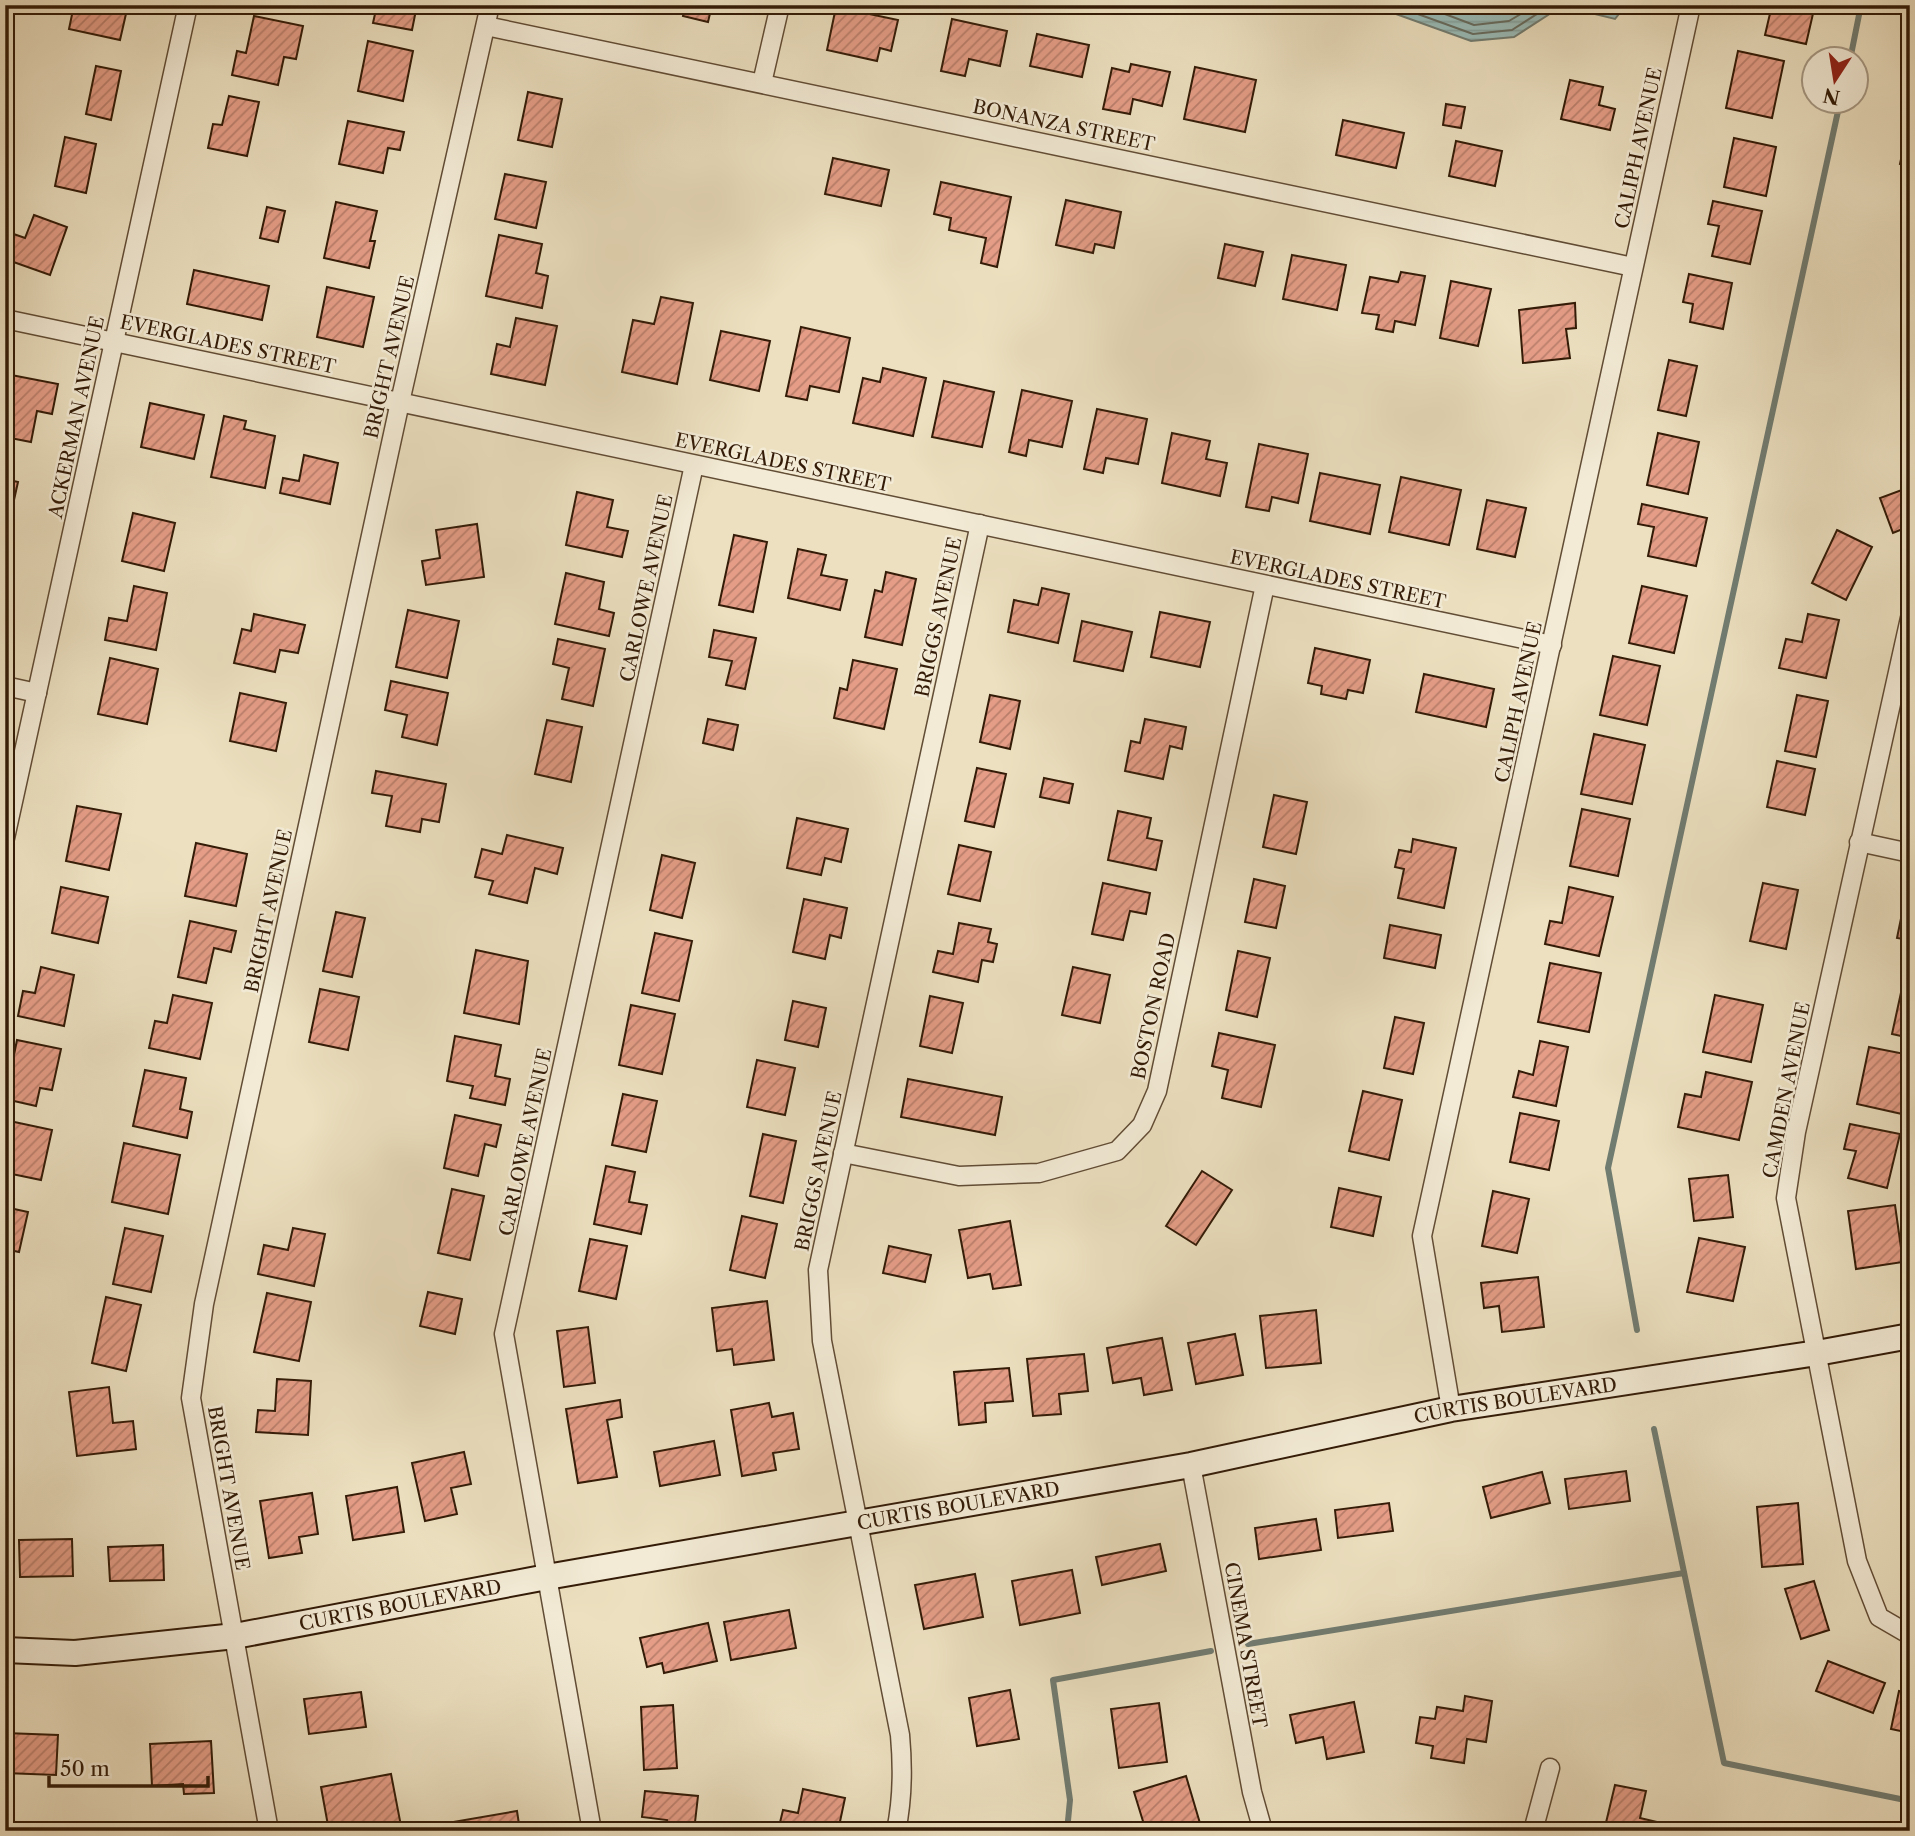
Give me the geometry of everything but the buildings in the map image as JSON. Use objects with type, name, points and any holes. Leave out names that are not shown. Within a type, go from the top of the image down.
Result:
[{"type":"street","name":"ACKERMAN AVENUE","points":[[5,838],[188,5]]},
{"type":"street","name":"BRIGHT AVENUE","points":[[270,1831],[191,1398],[204,1304],[400,402],[490,5]]},
{"type":"street","points":[[762,83],[780,5]]},
{"type":"street","name":"CALIPH AVENUE","points":[[1451,1409],[1422,1236],[1691,5]]},
{"type":"street","name":"BONANZA STREET","points":[[486,26],[1633,267]]},
{"type":"street","name":"EVERGLADES STREET","points":[[5,319],[1552,645]]},
{"type":"street","name":"CARLOWE AVENUE","points":[[592,1831],[505,1334],[694,465]]},
{"type":"street","name":"BRIGGS AVENUE","points":[[896,1831],[904,1773],[900,1735],[822,1341],[818,1270],[980,524]]},
{"type":"street","name":"BOSTON ROAD","points":[[843,1153],[959,1176],[1039,1173],[1117,1151],[1142,1125],[1157,1091],[1265,585]]},
{"type":"street","name":"CAMDEN AVENUE","points":[[1910,618],[1796,1132],[1786,1198],[1857,1562],[1879,1617],[1910,1635]]},
{"type":"street","points":[[5,686],[37,693]]},
{"type":"street","points":[[1859,842],[1910,853]]},
{"type":"street","name":"CURTIS BOULEVARD","points":[[5,1650],[75,1653],[235,1636],[547,1577],[1191,1465],[1451,1409],[1817,1353],[1910,1336]]},
{"type":"street","name":"CINEMA STREET","points":[[1191,1465],[1252,1792],[1264,1831]]},
{"type":"street","points":[[1533,1831],[1550,1768]]},
{"type":"water","points":[[1371,5],[1626,5],[1615,19],[1562,6],[1514,37],[1471,41]]},
{"type":"waterway","points":[[1853,46],[1861,5]]},
{"type":"waterway","points":[[1637,1330],[1608,1168],[1837,116]]},
{"type":"waterway","points":[[1654,1429],[1724,1763],[1910,1801]]},
{"type":"waterway","points":[[1248,1644],[1684,1573]]},
{"type":"waterway","points":[[1067,1831],[1070,1800],[1053,1680],[1211,1651]]}]
